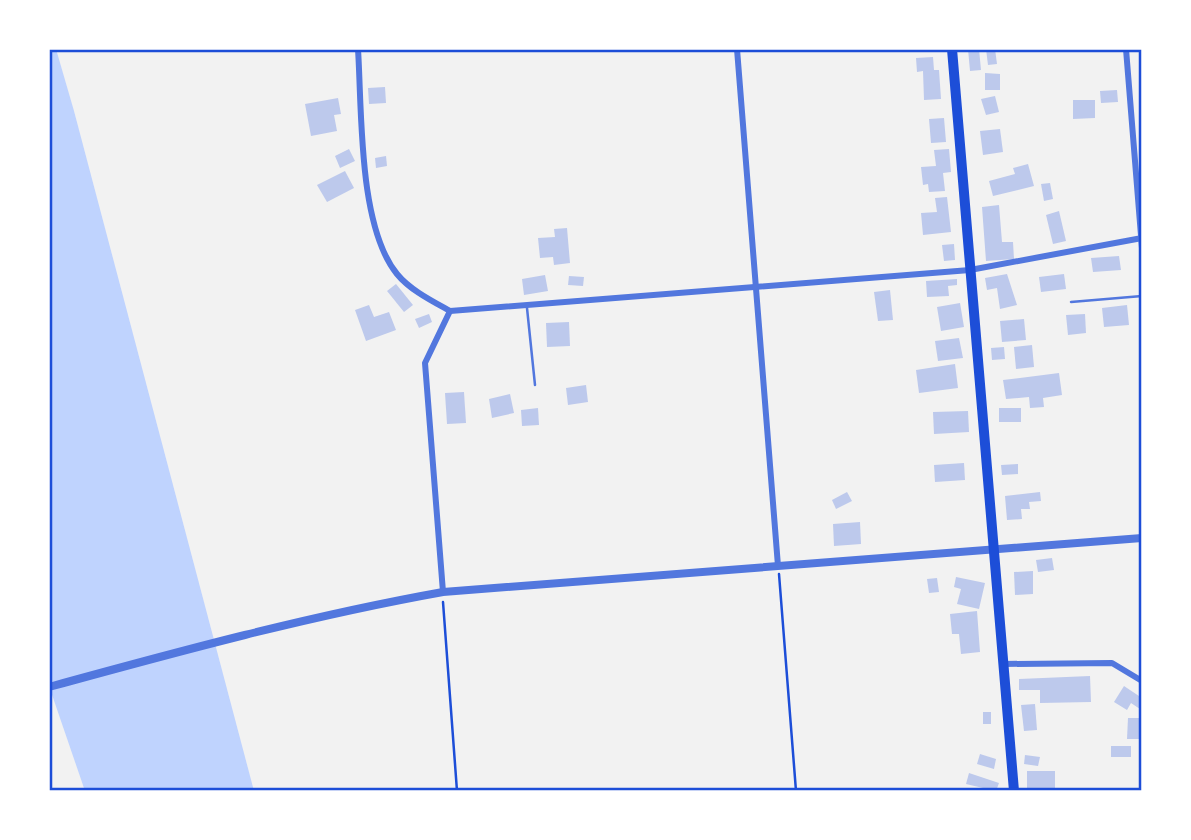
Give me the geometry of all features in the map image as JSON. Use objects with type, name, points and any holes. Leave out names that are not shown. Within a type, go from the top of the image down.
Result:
[{"type":"highway","points":[[953,49],[1014,791]]},
{"type":"street","points":[[358,49],[369,206],[385,253],[397,275],[424,297],[450,311],[970,270],[1142,238]]},
{"type":"street","points":[[737,49],[778,566]]},
{"type":"street","points":[[1126,49],[1142,248]]},
{"type":"street","points":[[443,592],[425,363],[450,311]]},
{"type":"street","points":[[49,687],[242,634],[355,608],[443,592],[1142,538]]},
{"type":"street","points":[[1003,664],[1112,663],[1142,681]]},
{"type":"lane","points":[[1071,302],[1142,296]]},
{"type":"lane","points":[[527,304],[535,385]]},
{"type":"path","points":[[778,566],[796,791]]},
{"type":"path","points":[[443,592],[457,791]]},
{"type":"water","points":[[49,49],[56,49],[74,111],[254,791],[85,791],[49,686]]},
{"type":"building","points":[[968,49],[979,49],[981,70],[970,71]]},
{"type":"building","points":[[986,49],[995,49],[997,64],[988,65]]},
{"type":"building","points":[[933,57],[934,70],[939,70],[941,99],[924,100],[923,71],[917,72],[916,58]]},
{"type":"building","points":[[985,73],[1000,74],[1000,90],[985,90]]},
{"type":"building","points":[[385,87],[386,103],[369,104],[368,88]]},
{"type":"building","points":[[1117,90],[1118,102],[1101,103],[1100,91]]},
{"type":"building","points":[[995,96],[999,112],[986,115],[981,99]]},
{"type":"building","points":[[338,98],[341,114],[334,115],[337,131],[311,136],[305,104]]},
{"type":"building","points":[[1073,100],[1095,100],[1095,118],[1073,119]]},
{"type":"building","points":[[944,118],[946,142],[931,143],[929,119]]},
{"type":"building","points":[[1000,129],[1003,152],[983,155],[980,131]]},
{"type":"building","points":[[349,149],[355,161],[340,168],[335,156]]},
{"type":"building","points":[[949,149],[951,172],[943,173],[945,191],[929,192],[928,184],[923,185],[921,167],[936,166],[934,150]]},
{"type":"building","points":[[386,156],[387,166],[376,168],[375,158]]},
{"type":"building","points":[[1028,164],[1034,186],[993,196],[989,181],[1015,174],[1013,168]]},
{"type":"building","points":[[345,171],[354,188],[327,202],[317,185]]},
{"type":"building","points":[[1050,183],[1053,199],[1044,201],[1041,184]]},
{"type":"building","points":[[947,197],[951,232],[923,235],[921,213],[937,212],[935,198]]},
{"type":"building","points":[[999,205],[1002,242],[1013,242],[1014,259],[986,261],[982,207]]},
{"type":"building","points":[[1059,211],[1066,241],[1053,244],[1046,215]]},
{"type":"building","points":[[567,228],[570,263],[554,265],[553,257],[540,258],[538,238],[555,237],[554,229]]},
{"type":"building","points":[[954,244],[955,260],[944,261],[942,245]]},
{"type":"building","points":[[1119,256],[1121,270],[1093,272],[1091,258]]},
{"type":"building","points":[[1007,274],[1017,305],[1000,309],[997,288],[987,290],[985,278]]},
{"type":"building","points":[[1064,274],[1066,289],[1041,292],[1039,277]]},
{"type":"building","points":[[545,275],[548,291],[524,295],[522,279]]},
{"type":"building","points":[[569,276],[584,277],[583,286],[568,285]]},
{"type":"building","points":[[957,279],[957,285],[948,286],[949,296],[927,297],[926,281]]},
{"type":"building","points":[[396,284],[413,305],[404,312],[387,291]]},
{"type":"building","points":[[890,290],[893,320],[878,321],[874,292]]},
{"type":"building","points":[[960,303],[964,327],[941,331],[937,307]]},
{"type":"building","points":[[369,305],[374,317],[389,312],[396,330],[366,341],[355,310]]},
{"type":"building","points":[[1127,305],[1129,325],[1104,327],[1102,308]]},
{"type":"building","points":[[429,314],[432,322],[419,328],[415,319]]},
{"type":"building","points":[[1085,314],[1086,333],[1068,335],[1066,315]]},
{"type":"building","points":[[1024,319],[1026,340],[1002,342],[1000,321]]},
{"type":"building","points":[[569,322],[570,346],[547,347],[546,323]]},
{"type":"building","points":[[959,338],[963,358],[938,361],[935,341]]},
{"type":"building","points":[[1032,345],[1034,367],[1016,369],[1014,347]]},
{"type":"building","points":[[1004,347],[1005,359],[992,360],[991,348]]},
{"type":"building","points":[[955,364],[958,388],[919,393],[916,370]]},
{"type":"building","points":[[1059,373],[1062,395],[1043,398],[1044,407],[1030,408],[1029,397],[1006,399],[1003,380]]},
{"type":"building","points":[[586,385],[588,402],[568,405],[566,388]]},
{"type":"building","points":[[464,392],[466,423],[447,424],[445,393]]},
{"type":"building","points":[[510,394],[514,413],[492,418],[489,399]]},
{"type":"building","points":[[538,408],[539,425],[522,426],[521,410]]},
{"type":"building","points":[[999,408],[1021,408],[1021,422],[999,422]]},
{"type":"building","points":[[968,411],[969,432],[934,434],[933,412]]},
{"type":"building","points":[[964,463],[965,480],[935,482],[934,465]]},
{"type":"building","points":[[1018,464],[1018,474],[1002,475],[1001,465]]},
{"type":"building","points":[[847,492],[852,501],[836,509],[832,500]]},
{"type":"building","points":[[1040,492],[1041,501],[1029,502],[1030,509],[1021,509],[1022,519],[1007,520],[1005,496]]},
{"type":"building","points":[[860,522],[861,544],[834,546],[833,524]]},
{"type":"building","points":[[1052,558],[1054,570],[1038,572],[1036,560]]},
{"type":"building","points":[[1033,571],[1033,594],[1015,595],[1014,572]]},
{"type":"building","points":[[956,577],[985,583],[979,609],[957,604],[961,589],[954,587]]},
{"type":"building","points":[[937,578],[939,592],[929,593],[927,579]]},
{"type":"building","points":[[977,611],[980,652],[961,654],[959,634],[952,634],[950,614]]},
{"type":"building","points":[[1090,676],[1091,702],[1040,703],[1040,690],[1019,690],[1019,679]]},
{"type":"building","points":[[1124,686],[1142,698],[1140,709],[1131,703],[1127,710],[1114,702]]},
{"type":"building","points":[[1035,704],[1037,730],[1024,731],[1021,705]]},
{"type":"building","points":[[983,712],[991,712],[991,724],[983,724]]},
{"type":"building","points":[[1128,718],[1142,718],[1142,739],[1127,739]]},
{"type":"building","points":[[1111,746],[1131,746],[1131,757],[1111,757]]},
{"type":"building","points":[[980,754],[996,759],[994,769],[977,764]]},
{"type":"building","points":[[1025,755],[1040,757],[1038,766],[1024,764]]},
{"type":"building","points":[[1027,771],[1055,771],[1055,789],[1027,789]]},
{"type":"building","points":[[969,773],[999,783],[996,791],[966,784]]}]
